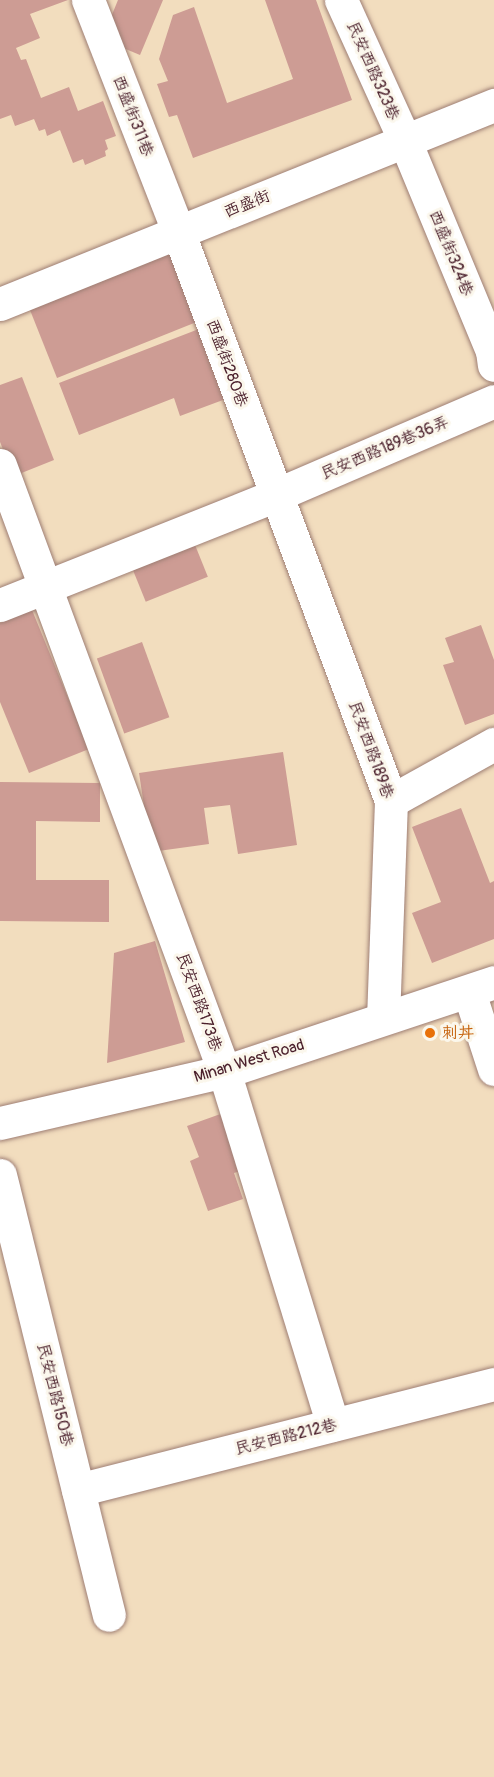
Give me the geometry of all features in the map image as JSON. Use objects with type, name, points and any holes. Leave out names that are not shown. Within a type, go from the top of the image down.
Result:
[{"type":"street","name":"西盛街311巷","points":[[88,0],[178,231]]},
{"type":"street","name":"民安西路323巷","points":[[341,0],[405,141]]},
{"type":"street","name":"西盛街","points":[[0,304],[494,105]]},
{"type":"street","name":"西盛街324巷","points":[[405,141],[492,351],[494,365]]},
{"type":"street","name":"西盛街280巷","points":[[178,231],[276,495]]},
{"type":"street","name":"民安西路189巷36弄","points":[[0,605],[276,495],[494,401]]},
{"type":"street","name":"民安西路173巷","points":[[0,465],[224,1071],[333,1425]]},
{"type":"street","name":"民安西路189巷","points":[[276,495],[391,801],[383,1017]]},
{"type":"street","points":[[391,801],[494,744]]},
{"type":"street","points":[[481,987],[494,1070]]},
{"type":"street","name":"Minan West Road","points":[[0,1123],[224,1071],[383,1017],[481,987]]},
{"type":"street","name":"民安西路150巷","points":[[0,1175],[109,1615]]},
{"type":"street","name":"民安西路212巷","points":[[78,1490],[494,1384]]},
{"type":"building","points":[[0,0],[68,0],[30,14],[40,38],[16,48],[21,60],[26,59],[41,98],[69,87],[78,111],[103,101],[116,136],[105,140],[108,149],[105,151],[106,156],[85,165],[83,159],[73,163],[60,130],[47,136],[45,129],[39,131],[34,119],[15,126],[11,115],[0,119]]},
{"type":"building","points":[[118,0],[163,0],[140,55],[116,45],[109,22]]},
{"type":"building","points":[[265,0],[316,0],[352,100],[193,158],[177,115],[169,117],[157,84],[168,81],[159,59],[173,15],[194,7],[227,103],[293,79]]},
{"type":"building","points":[[165,253],[172,256],[199,321],[57,378],[28,305]]},
{"type":"building","points":[[204,327],[231,397],[180,416],[174,398],[79,435],[59,383]]},
{"type":"building","points":[[22,377],[54,460],[14,476],[0,442],[0,385]]},
{"type":"building","points":[[191,535],[208,577],[146,602],[129,560]]},
{"type":"building","points":[[32,610],[89,749],[29,773],[0,702],[0,623]]},
{"type":"building","points":[[481,625],[494,660],[494,714],[465,725],[443,665],[454,662],[445,638]]},
{"type":"building","points":[[142,642],[169,717],[124,734],[97,658]]},
{"type":"building","points":[[283,752],[297,845],[238,854],[230,805],[204,808],[209,844],[151,852],[139,773]]},
{"type":"building","points":[[0,782],[100,783],[100,822],[36,821],[36,880],[109,880],[109,922],[0,921]]},
{"type":"building","points":[[461,808],[490,883],[494,881],[494,939],[432,963],[412,913],[441,902],[412,827]]},
{"type":"building","points":[[155,941],[185,1042],[107,1063],[114,953]]},
{"type":"building","points":[[226,1112],[246,1169],[234,1173],[243,1199],[208,1211],[190,1161],[199,1157],[187,1126]]},
{"type":"place","name":"刺丼","points":[[430,1033]]}]
